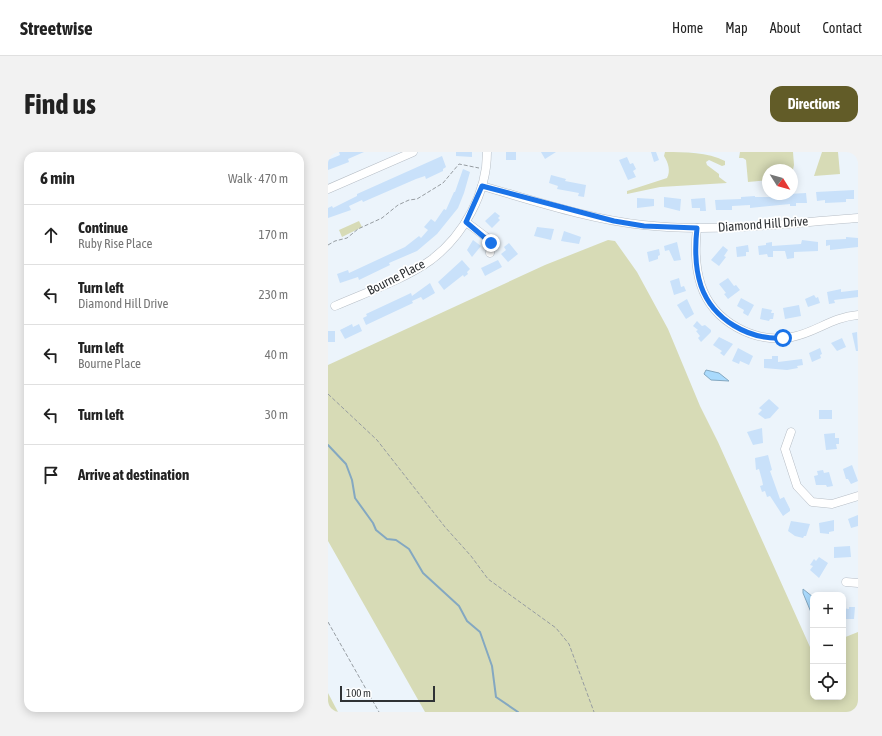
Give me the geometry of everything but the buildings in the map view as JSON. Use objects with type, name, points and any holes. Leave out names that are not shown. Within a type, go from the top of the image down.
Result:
[{"type":"street","points":[[328,190],[413,152]]},
{"type":"street","name":"Bourne Place","points":[[335,306],[401,277],[426,263],[446,246],[466,222],[482,186],[487,152]]},
{"type":"street","name":"Diamond Hill Drive","points":[[482,186],[614,221],[656,226],[697,228],[732,227],[858,218]]},
{"type":"street","points":[[466,222],[490,240],[490,253]]},
{"type":"street","points":[[697,228],[696,253],[701,285],[717,312],[732,325],[762,337],[783,338],[806,333],[837,319],[858,315]]},
{"type":"street","points":[[791,432],[785,449],[797,486],[812,502],[832,504],[858,496]]},
{"type":"street","points":[[846,582],[858,583]]},
{"type":"path","points":[[328,245],[335,241],[347,238],[358,230],[382,218],[398,205],[409,200],[417,199],[443,182],[459,164],[485,169]]},
{"type":"path","points":[[328,394],[378,440],[445,527],[488,578],[556,628],[569,644],[594,712]]},
{"type":"path","points":[[328,622],[379,712]]},
{"type":"green space","points":[[665,152],[704,154],[725,161],[725,165],[722,166],[709,160],[706,162],[707,165],[719,174],[719,177],[727,183],[660,187],[627,194],[627,191],[667,178],[669,170],[664,156]]},
{"type":"green space","points":[[740,152],[793,152],[794,164],[762,164],[762,181],[748,182],[746,160],[739,158]]},
{"type":"green space","points":[[822,152],[838,152],[840,174],[814,176]]},
{"type":"green space","points":[[359,221],[362,227],[342,237],[339,230]]},
{"type":"green space","points":[[608,240],[615,241],[637,272],[668,329],[700,406],[718,442],[810,647],[810,700],[846,700],[846,637],[858,632],[858,712],[425,712],[328,541],[328,365],[545,265]]},
{"type":"green space","points":[[328,693],[338,712],[328,712]]},
{"type":"water","points":[[706,370],[719,373],[729,381],[711,380],[704,374]]},
{"type":"water","points":[[803,589],[810,595],[810,610],[803,593]]},
{"type":"waterway","points":[[328,445],[346,464],[352,480],[355,498],[373,523],[376,530],[387,539],[396,540],[409,549],[423,573],[459,606],[467,621],[480,632],[492,666],[496,697],[518,712]]},
{"type":"route","points":[[491,243],[490,240],[466,222],[482,186],[590,216],[614,221],[644,226],[697,228],[697,268],[701,285],[704,293],[717,312],[732,325],[752,335],[775,339],[783,338]]}]
